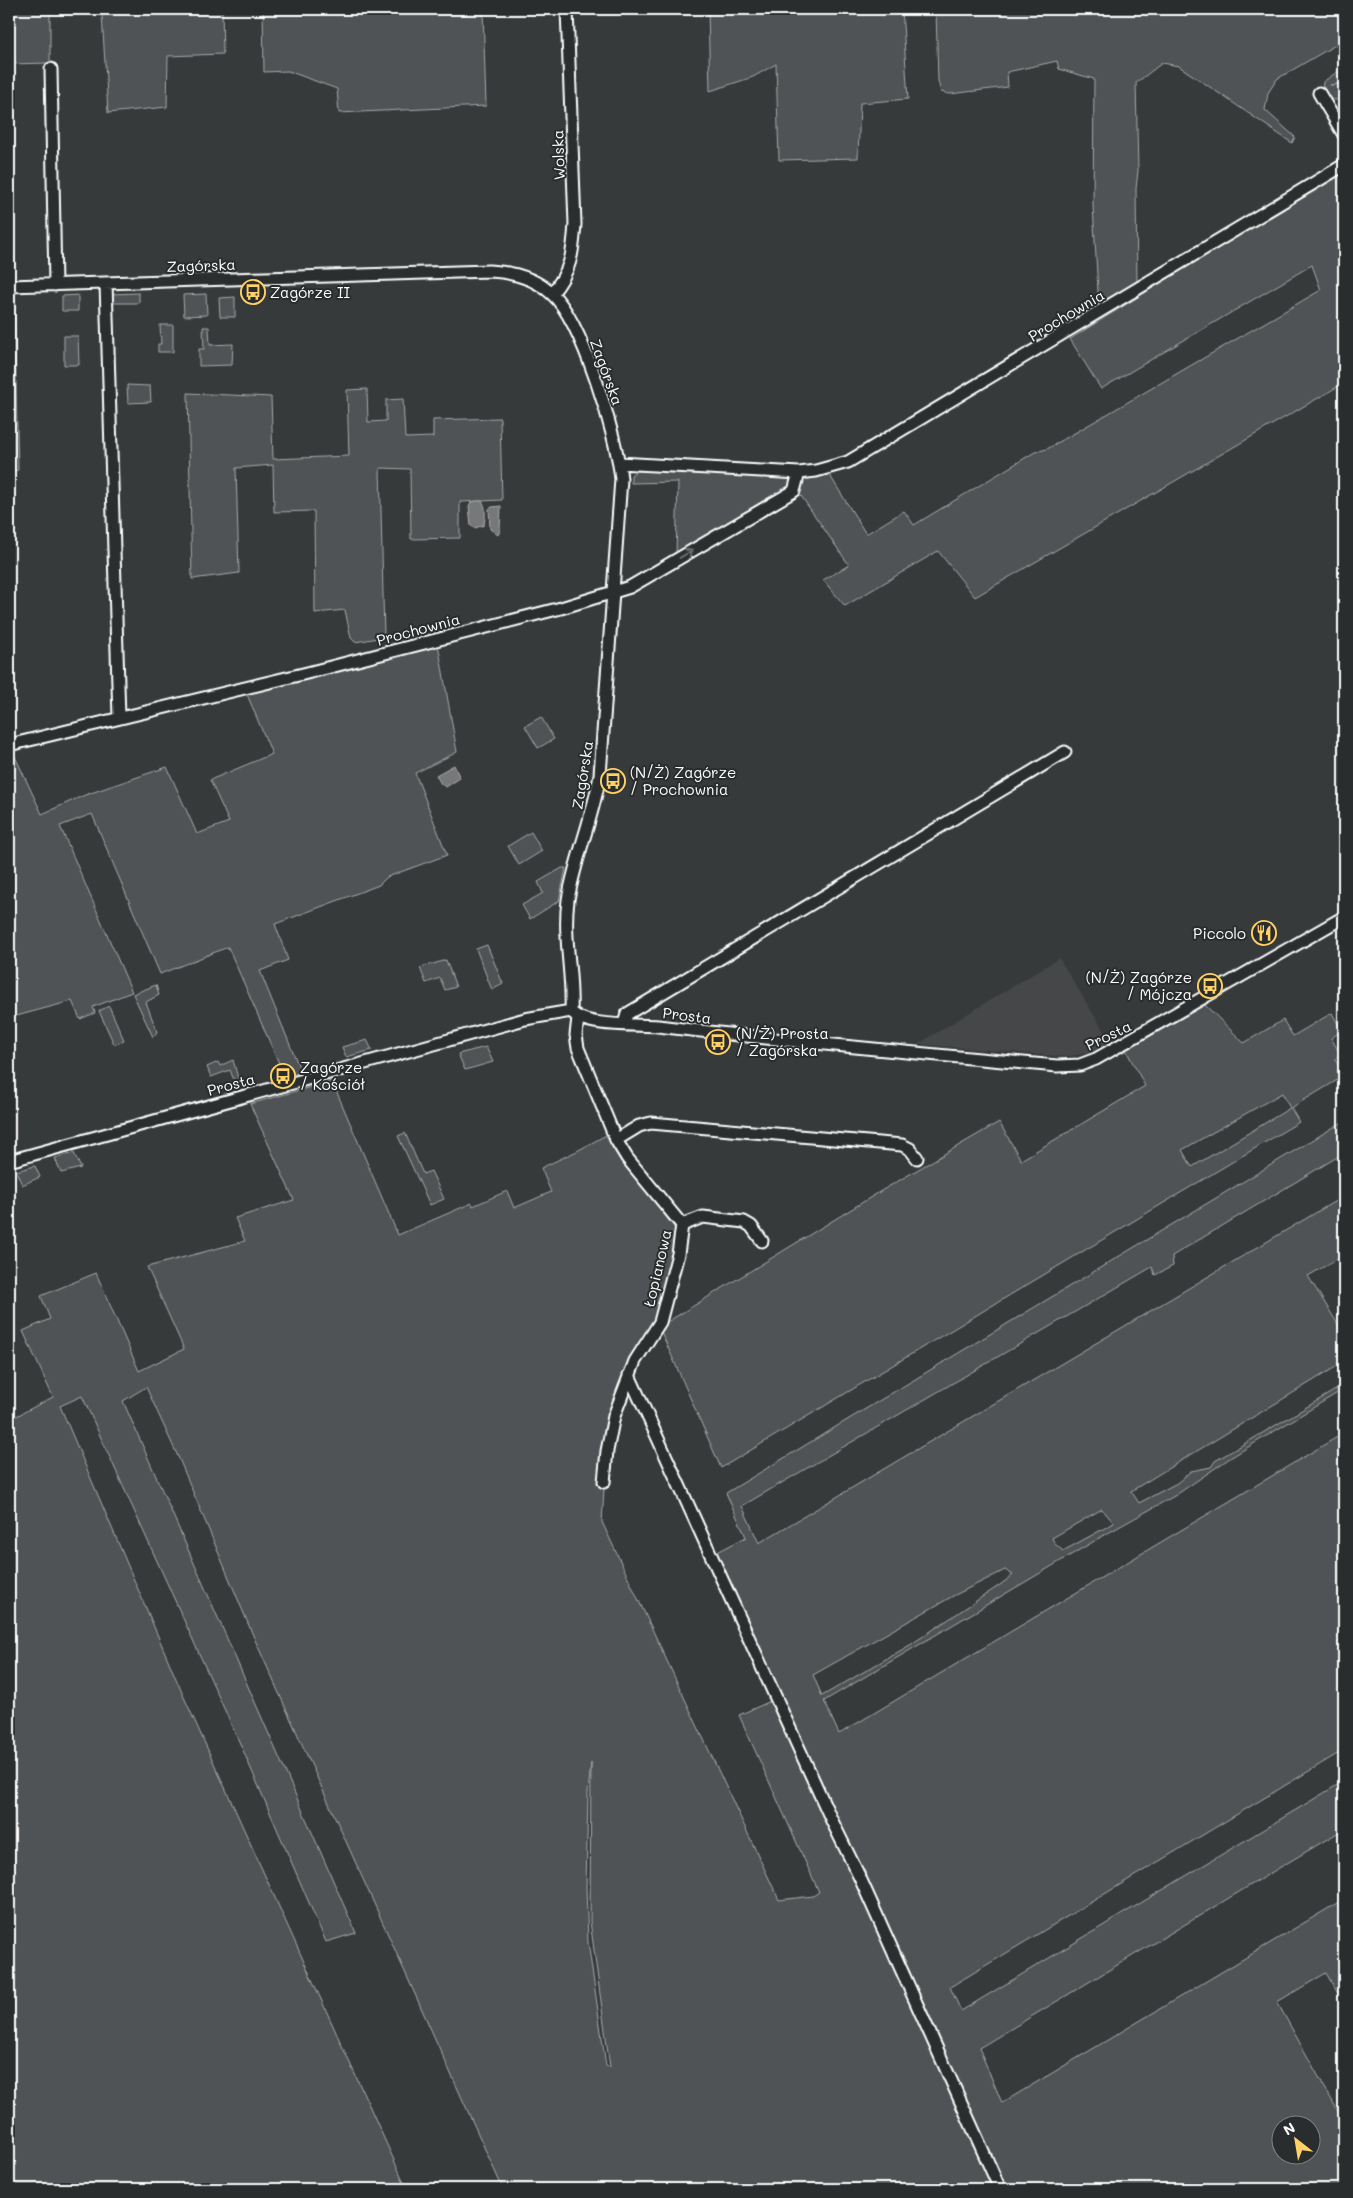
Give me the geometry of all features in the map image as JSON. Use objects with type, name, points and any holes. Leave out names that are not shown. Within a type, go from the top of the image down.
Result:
[{"type":"street","name":"Wolska","points":[[552,294],[562,281],[573,256],[575,224],[567,9]]},
{"type":"street","points":[[51,69],[56,285]]},
{"type":"street","points":[[1319,93],[1344,135]]},
{"type":"street","name":"Prochownia","points":[[619,463],[799,472],[833,467],[868,452],[1344,166]]},
{"type":"street","name":"Zagórska","points":[[9,286],[489,271],[521,276],[538,283],[552,294],[568,313],[576,330],[613,434],[620,479],[600,774],[592,813],[575,868],[568,902],[567,941],[574,1015]]},
{"type":"street","points":[[106,283],[119,718]]},
{"type":"street","name":"Prochownia","points":[[9,746],[307,673],[553,610],[630,587],[794,491],[799,472]]},
{"type":"street","points":[[624,1024],[627,1014],[1065,752]]},
{"type":"street","name":"Prosta","points":[[9,1161],[526,1019],[574,1015],[624,1024],[1047,1066],[1080,1065],[1134,1040],[1341,923]]},
{"type":"street","name":"Łopianowa","points":[[574,1015],[578,1048],[616,1140],[627,1158],[682,1225],[678,1254],[660,1322],[643,1347],[629,1375],[614,1416],[607,1451],[604,1482]]},
{"type":"street","points":[[616,1140],[639,1126],[651,1123],[902,1145],[910,1149],[917,1158]]},
{"type":"street","points":[[682,1225],[703,1217],[744,1222],[751,1226],[762,1241]]},
{"type":"street","points":[[629,1375],[832,1821],[860,1878],[1000,2189]]},
{"type":"shaded area","points":[[9,9],[222,9],[223,54],[168,56],[167,107],[108,113],[102,14],[50,13],[50,63],[9,64]]},
{"type":"shaded area","points":[[263,9],[483,9],[486,106],[339,113],[337,89],[288,71],[264,72]]},
{"type":"shaded area","points":[[708,9],[902,9],[908,99],[860,103],[858,158],[779,160],[776,64],[753,77],[710,91]]},
{"type":"shaded area","points":[[936,9],[1344,9],[1344,40],[1277,79],[1268,93],[1265,110],[1295,137],[1292,143],[1179,66],[1162,63],[1136,83],[1138,171],[1136,189],[1137,286],[1099,309],[1093,206],[1094,79],[1059,69],[1057,61],[1007,72],[1008,87],[950,94],[941,92],[938,81]]},
{"type":"shaded area","points":[[1344,71],[1344,83],[1330,85],[1344,84],[1344,98],[1333,100],[1322,88],[1323,82],[1337,72]]},
{"type":"shaded area","points":[[1344,170],[1344,383],[975,597],[938,551],[845,606],[823,580],[849,565],[799,493],[804,478],[829,474],[866,534],[904,511],[914,525],[1035,452],[1047,449],[1321,290],[1312,265],[1101,389],[1070,339]]},
{"type":"shaded area","points":[[139,293],[139,303],[112,303],[112,294]]},
{"type":"shaded area","points":[[206,294],[207,315],[184,316],[183,295]]},
{"type":"shaded area","points":[[9,295],[14,297],[18,470],[9,472]]},
{"type":"shaded area","points":[[78,295],[78,311],[62,311],[62,296]]},
{"type":"shaded area","points":[[235,297],[235,317],[220,317],[219,298]]},
{"type":"shaded area","points":[[160,325],[173,325],[173,352],[158,352],[158,344],[161,344]]},
{"type":"shaded area","points":[[203,327],[209,327],[210,345],[233,344],[232,365],[199,366],[199,349],[204,349]]},
{"type":"shaded area","points":[[64,336],[78,336],[79,365],[64,365]]},
{"type":"shaded area","points":[[127,385],[150,386],[151,402],[128,403]]},
{"type":"shaded area","points":[[367,389],[368,422],[386,421],[386,400],[403,399],[405,438],[433,437],[433,420],[500,418],[502,500],[460,502],[460,538],[411,539],[410,469],[380,468],[384,637],[355,642],[351,638],[345,610],[315,613],[314,511],[274,512],[273,465],[236,468],[239,573],[192,579],[188,393],[271,397],[273,459],[349,456],[347,390]]},
{"type":"shaded area","points":[[647,469],[790,477],[793,481],[793,486],[676,555],[678,482],[631,483],[631,475],[636,471],[646,471]]},
{"type":"shaded area","points":[[482,501],[485,513],[484,525],[475,528],[471,526],[469,506],[471,502]]},
{"type":"shaded area","points":[[501,506],[500,531],[498,535],[490,529],[489,509]]},
{"type":"shaded area","points":[[438,644],[457,752],[415,773],[447,855],[387,877],[379,885],[275,924],[288,960],[260,971],[301,1072],[285,1077],[228,947],[160,974],[92,814],[60,826],[132,992],[93,1007],[95,1013],[80,1019],[72,1001],[9,1018],[9,749],[11,748],[42,814],[85,795],[167,767],[197,834],[229,822],[210,780],[272,754],[246,692]]},
{"type":"shaded area","points":[[541,717],[554,739],[538,748],[525,726]]},
{"type":"shaded area","points":[[454,765],[460,778],[446,787],[441,784],[436,775]]},
{"type":"shaded area","points":[[531,832],[542,851],[519,865],[508,846]]},
{"type":"shaded area","points":[[562,868],[566,868],[559,901],[530,919],[522,905],[543,893],[538,882]]},
{"type":"shaded area","points":[[487,945],[503,984],[492,990],[476,949]]},
{"type":"shaded area","points":[[1059,958],[1112,1044],[1088,1053],[1066,1057],[918,1044]]},
{"type":"shaded area","points":[[446,960],[456,987],[445,990],[440,978],[426,983],[420,968]]},
{"type":"shaded area","points":[[156,985],[159,995],[146,1002],[157,1032],[153,1037],[133,994]]},
{"type":"shaded area","points":[[1205,1005],[1244,1043],[1283,1020],[1293,1036],[1332,1013],[1342,1031],[1331,1038],[1341,1055],[1335,1059],[1344,1076],[1291,1108],[1299,1122],[721,1468],[659,1327],[881,1191],[999,1122],[1021,1160],[1145,1086],[1126,1050]],"holes":[[[1282,1093],[1290,1108],[1192,1167],[1182,1150]]]},
{"type":"shaded area","points":[[109,1006],[124,1040],[114,1044],[99,1011]]},
{"type":"shaded area","points":[[367,1040],[372,1050],[346,1057],[342,1047]]},
{"type":"shaded area","points":[[486,1047],[493,1062],[465,1070],[458,1054]]},
{"type":"shaded area","points":[[233,1060],[239,1082],[235,1083],[230,1070],[211,1077],[207,1067],[218,1062],[220,1066]]},
{"type":"shaded area","points":[[332,1081],[398,1235],[472,1203],[473,1206],[507,1191],[514,1208],[551,1192],[541,1168],[608,1134],[623,1162],[674,1227],[676,1234],[672,1257],[655,1323],[632,1355],[608,1425],[602,1522],[779,1900],[813,1896],[819,1892],[739,1715],[771,1701],[706,1558],[746,1537],[726,1493],[1344,1121],[1344,1153],[1172,1256],[1173,1266],[1155,1275],[1152,1267],[742,1506],[759,1543],[1344,1196],[1344,1255],[1308,1276],[1344,1334],[1344,1362],[1131,1491],[1139,1503],[1177,1483],[1191,1471],[1211,1467],[1215,1461],[1344,1385],[1344,1389],[1230,1458],[1176,1495],[1108,1533],[824,1701],[839,1734],[1344,1433],[1344,1750],[950,1987],[961,2011],[1344,1781],[1344,1829],[979,2048],[1002,2103],[1344,1899],[1344,2004],[1326,1973],[1277,2002],[1344,2122],[1344,2189],[503,2189],[255,1640],[180,1461],[146,1387],[123,1401],[356,1933],[326,1942],[242,1748],[82,1396],[60,1406],[183,1695],[407,2189],[9,2189],[9,1420],[53,1397],[23,1331],[50,1319],[41,1296],[96,1273],[139,1371],[184,1349],[147,1267],[245,1241],[235,1218],[294,1200],[250,1104]],"holes":[[[1102,1509],[1114,1523],[1063,1551],[1055,1544],[1052,1538]],[[1005,1570],[1013,1575],[1000,1585],[910,1645],[822,1696],[813,1675],[953,1596]],[[591,1763],[590,1921],[610,2067],[606,2066],[588,1942],[586,1888],[588,1792]]]},
{"type":"shaded area","points":[[405,1133],[423,1174],[431,1171],[444,1199],[430,1205],[398,1136]]},
{"type":"shaded area","points":[[74,1153],[81,1168],[61,1173],[55,1158]]},
{"type":"shaded area","points":[[35,1166],[40,1177],[22,1185],[16,1171]]},
{"type":"place","name":"Zagórze II","points":[[253,292]]},
{"type":"place","name":"(N/Ż) Zagórze / Prochownia","points":[[613,781]]},
{"type":"place","name":"Piccolo","points":[[1264,933]]},
{"type":"place","name":"(N/Ż) Zagórze / Mójcza","points":[[1210,986]]},
{"type":"place","name":"(N/Ż) Prosta / Zagórska","points":[[718,1042]]},
{"type":"place","name":"Zagórze / Kościół","points":[[283,1076]]}]
